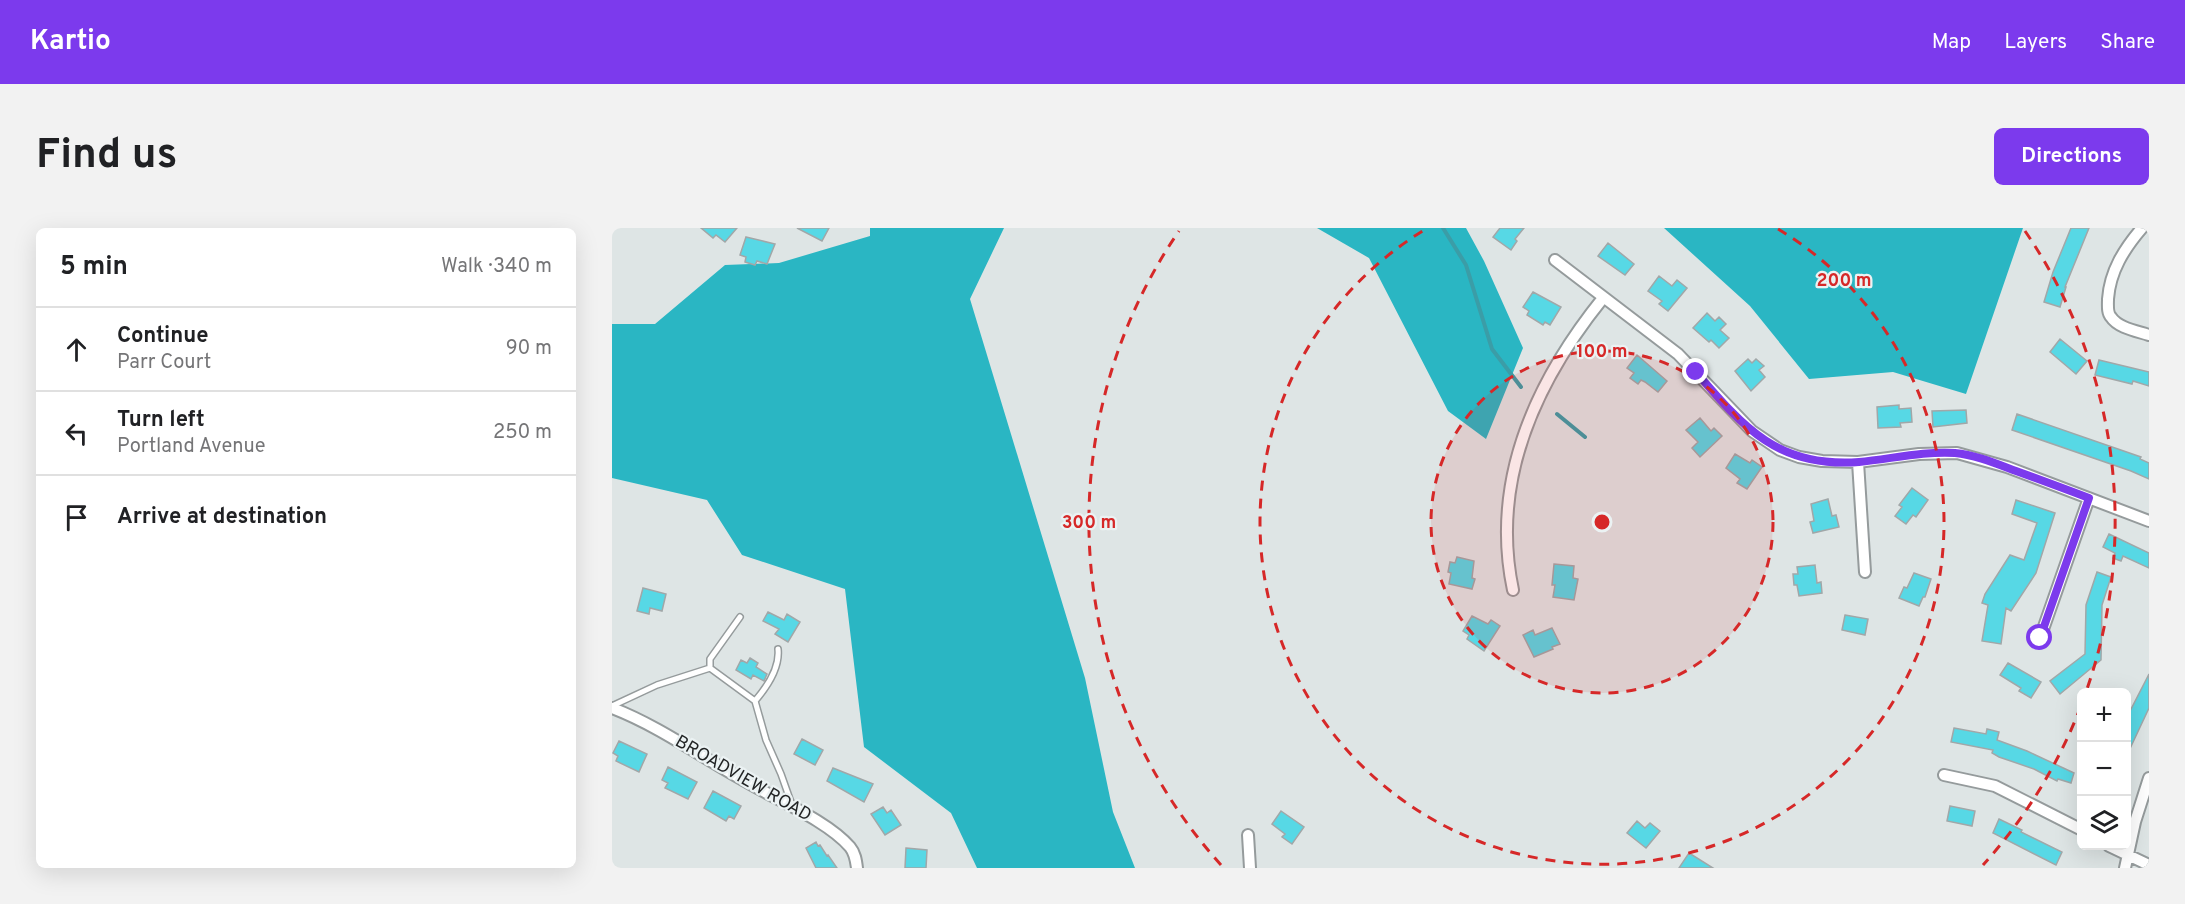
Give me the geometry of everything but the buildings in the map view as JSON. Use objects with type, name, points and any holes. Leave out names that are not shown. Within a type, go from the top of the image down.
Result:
[{"type":"street","points":[[2142,228],[2120,257],[2109,288],[2108,306],[2110,317],[2119,324],[2149,335]]},
{"type":"street","points":[[1555,260],[1678,354],[1733,414],[1769,444],[1799,457],[1822,461],[1858,462],[1919,454],[1957,453],[1989,461],[2149,521]]},
{"type":"street","points":[[1513,590],[1508,566],[1509,512],[1511,484],[1521,444],[1531,413],[1554,366],[1584,321],[1603,298]]},
{"type":"street","points":[[1858,462],[1865,572]]},
{"type":"street","points":[[2040,638],[2089,498]]},
{"type":"street","name":"BROADVIEW ROAD","points":[[612,707],[634,716],[818,822],[849,846],[855,854],[857,868]]},
{"type":"street","points":[[1944,775],[1995,786],[2077,827]]},
{"type":"street","points":[[2125,868],[2149,778]]},
{"type":"street","points":[[1248,836],[1250,868]]},
{"type":"street","points":[[2117,850],[2149,865]]},
{"type":"lane","points":[[710,668],[710,659],[740,616]]},
{"type":"lane","points":[[755,700],[775,669],[779,655],[778,649]]},
{"type":"lane","points":[[710,668],[755,700],[766,740],[782,774],[793,808]]},
{"type":"lane","points":[[612,707],[657,685],[710,668]]},
{"type":"shaded area","points":[[870,228],[1004,228],[970,299],[1085,678],[1113,812],[1135,868],[977,868],[951,813],[864,747],[845,589],[742,555],[707,500],[612,478],[612,324],[655,324],[725,265],[779,263],[870,236]]},
{"type":"shaded area","points":[[1317,228],[1466,228],[1484,261],[1523,348],[1486,439],[1448,411],[1369,258]]},
{"type":"shaded area","points":[[1664,228],[2023,228],[1966,394],[1893,372],[1809,379],[1750,306]]},
{"type":"waterway","points":[[1443,228],[1466,265],[1492,349],[1521,387]]},
{"type":"waterway","points":[[1557,414],[1585,437]]},
{"type":"route","points":[[1696,372],[1733,414],[1752,431],[1769,444],[1799,457],[1822,461],[1858,462],[1919,454],[1957,453],[1989,461],[2089,498],[2040,638]]}]
